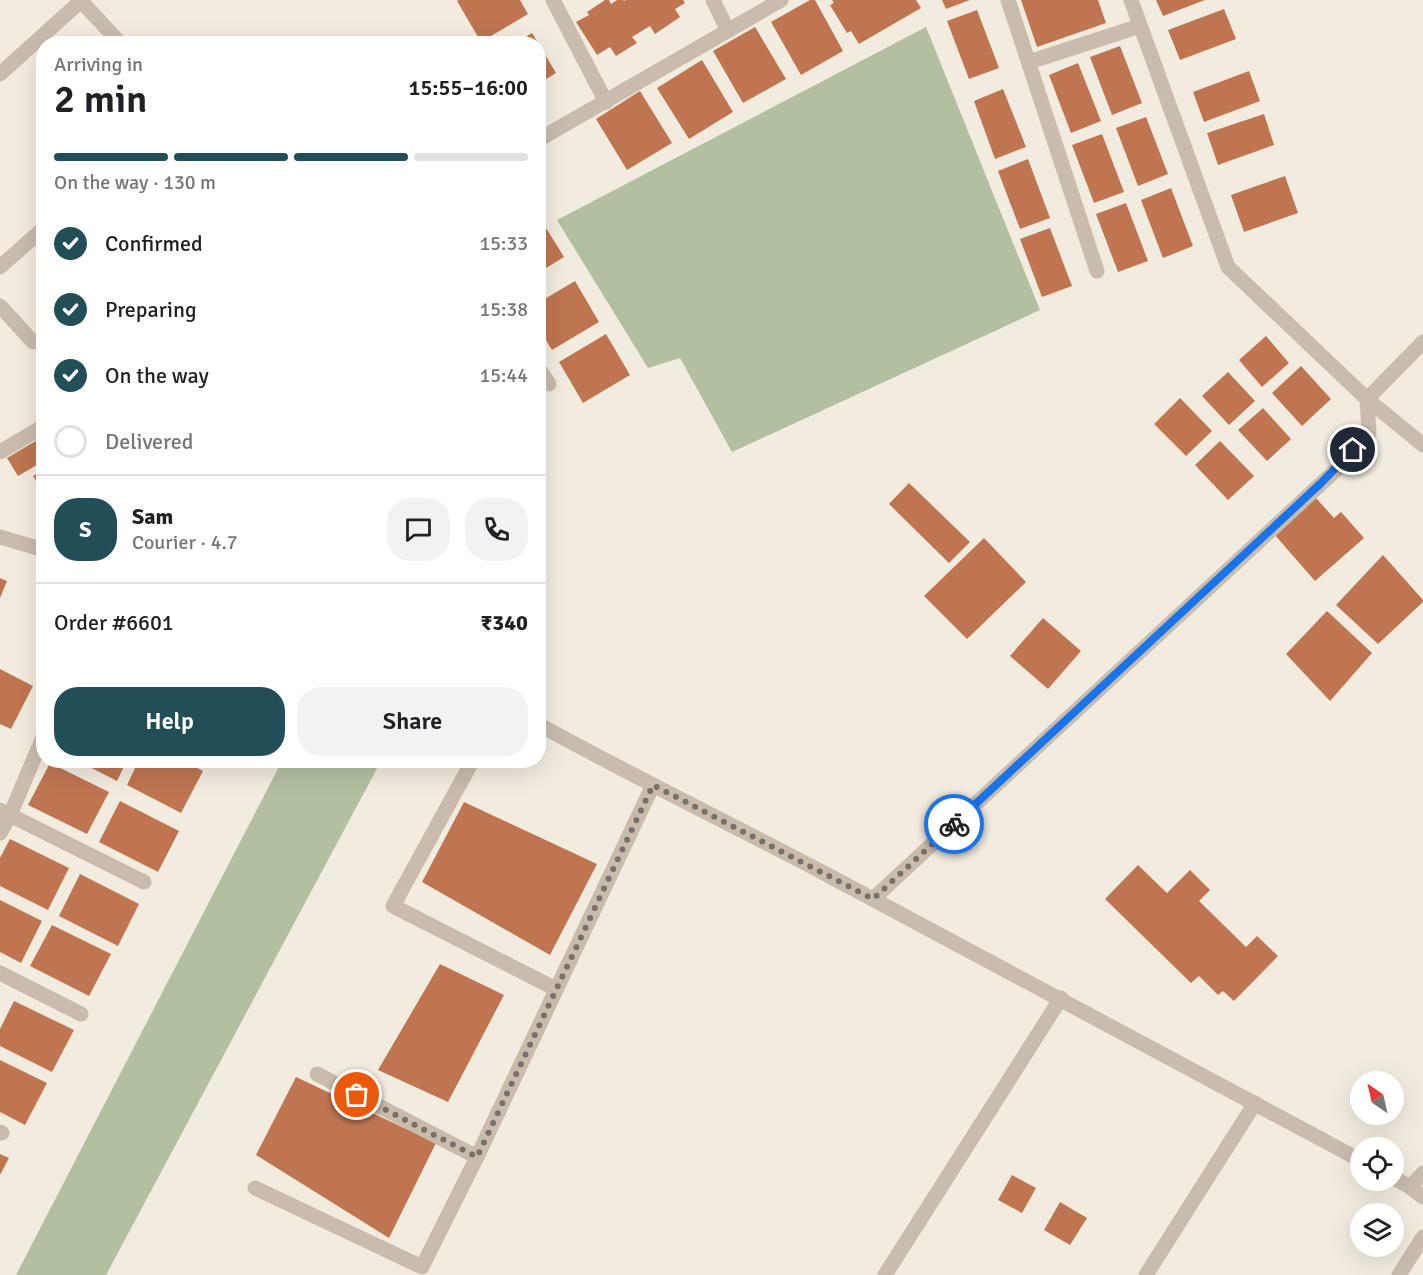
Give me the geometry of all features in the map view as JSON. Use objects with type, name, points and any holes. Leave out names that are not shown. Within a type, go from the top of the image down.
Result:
[{"type":"street","points":[[553,0],[606,102]]},
{"type":"street","points":[[713,0],[728,31]]},
{"type":"street","points":[[546,136],[781,0]]},
{"type":"street","points":[[1008,0],[1097,271]]},
{"type":"street","points":[[1131,0],[1228,267],[1367,399],[1423,445]]},
{"type":"street","points":[[42,36],[81,1],[114,36]]},
{"type":"street","points":[[1029,62],[1140,26]]},
{"type":"street","points":[[0,74],[36,42]]},
{"type":"street","points":[[0,267],[36,235]]},
{"type":"street","points":[[0,306],[33,342]]},
{"type":"street","points":[[873,899],[1338,468],[1369,433],[1367,399],[1423,342]]},
{"type":"street","points":[[546,379],[549,384]]},
{"type":"street","points":[[0,452],[36,431]]},
{"type":"street","points":[[0,537],[36,548]]},
{"type":"street","points":[[546,728],[873,899],[1350,1155]]},
{"type":"street","points":[[0,833],[5,812],[36,751]]},
{"type":"street","points":[[468,768],[393,906],[556,989]]},
{"type":"street","points":[[255,1188],[422,1267],[477,1157],[653,785]]},
{"type":"street","points":[[5,812],[144,882]]},
{"type":"street","points":[[0,973],[81,1014]]},
{"type":"street","points":[[885,1275],[1061,999]]},
{"type":"street","points":[[317,1074],[477,1157]]},
{"type":"street","points":[[1146,1275],[1255,1103]]},
{"type":"street","points":[[1410,1186],[1423,1173]]},
{"type":"street","points":[[1404,1183],[1423,1197]]},
{"type":"street","points":[[1399,1275],[1423,1238]]},
{"type":"green space","points":[[926,27],[1040,310],[732,452],[680,358],[648,368],[557,220]]},
{"type":"green space","points":[[278,768],[377,768],[106,1275],[16,1275]]},
{"type":"building","points":[[520,0],[528,14],[491,36],[477,36],[457,1]]},
{"type":"building","points":[[605,0],[609,0],[611,4],[617,0],[683,0],[685,3],[675,9],[680,17],[655,34],[650,26],[632,37],[637,43],[616,56],[610,47],[597,55],[576,22],[589,15],[587,12]]},
{"type":"building","points":[[810,0],[815,0],[843,51],[801,75],[771,22]]},
{"type":"building","points":[[832,0],[916,0],[921,8],[859,44],[851,31],[847,33],[830,5],[834,3]]},
{"type":"building","points":[[942,0],[970,0],[946,9]]},
{"type":"building","points":[[1021,0],[1098,0],[1106,23],[1037,47]]},
{"type":"building","points":[[1156,0],[1205,0],[1163,16]]},
{"type":"building","points":[[1224,9],[1236,39],[1180,60],[1168,30]]},
{"type":"building","points":[[977,10],[999,68],[969,79],[947,21]]},
{"type":"building","points":[[755,27],[786,79],[743,103],[713,51]]},
{"type":"building","points":[[1120,46],[1142,103],[1112,115],[1090,57]]},
{"type":"building","points":[[546,56],[556,73],[546,79]]},
{"type":"building","points":[[702,60],[733,112],[689,139],[657,88]]},
{"type":"building","points":[[1078,63],[1101,121],[1071,133],[1049,75]]},
{"type":"building","points":[[1249,71],[1260,101],[1204,122],[1193,92]]},
{"type":"building","points":[[1003,89],[1026,147],[995,159],[974,101]]},
{"type":"building","points":[[640,91],[672,143],[627,170],[596,119]]},
{"type":"building","points":[[1264,114],[1274,145],[1218,165],[1207,133]]},
{"type":"building","points":[[1146,117],[1168,174],[1138,186],[1116,128]]},
{"type":"building","points":[[1102,134],[1124,192],[1094,203],[1072,145]]},
{"type":"building","points":[[1028,159],[1050,218],[1020,229],[998,171]]},
{"type":"building","points":[[1285,176],[1298,213],[1244,232],[1231,195]]},
{"type":"building","points":[[1171,188],[1193,246],[1163,258],[1141,200]]},
{"type":"building","points":[[1126,203],[1148,261],[1118,272],[1096,214]]},
{"type":"building","points":[[546,228],[564,257],[546,268]]},
{"type":"building","points":[[1050,228],[1072,286],[1042,297],[1020,239]]},
{"type":"building","points":[[575,281],[599,322],[552,350],[546,340],[546,298]]},
{"type":"building","points":[[606,334],[630,375],[583,403],[559,362]]},
{"type":"building","points":[[1266,336],[1289,363],[1262,387],[1239,360]]},
{"type":"building","points":[[1301,366],[1331,399],[1302,426],[1272,393]]},
{"type":"building","points":[[1228,372],[1255,401],[1229,425],[1202,396]]},
{"type":"building","points":[[1180,398],[1212,431],[1186,456],[1154,424]]},
{"type":"building","points":[[1263,408],[1291,439],[1267,461],[1238,430]]},
{"type":"building","points":[[36,441],[36,466],[18,476],[7,458]]},
{"type":"building","points":[[1220,441],[1254,476],[1228,500],[1195,465]]},
{"type":"building","points":[[909,483],[970,542],[949,563],[889,504]]},
{"type":"building","points":[[1316,498],[1334,518],[1341,512],[1364,538],[1315,581],[1274,534]]},
{"type":"building","points":[[984,538],[1026,582],[967,639],[924,596]]},
{"type":"building","points":[[1383,555],[1423,602],[1378,644],[1336,605]]},
{"type":"building","points":[[0,578],[7,581],[0,598]]},
{"type":"building","points":[[1327,611],[1372,653],[1330,701],[1286,654]]},
{"type":"building","points":[[1043,618],[1081,651],[1048,689],[1010,656]]},
{"type":"building","points":[[0,669],[33,686],[11,729],[0,724]]},
{"type":"building","points":[[47,768],[60,768],[109,792],[87,834],[28,805]]},
{"type":"building","points":[[92,768],[123,768],[117,781]]},
{"type":"building","points":[[135,768],[197,768],[203,771],[181,813],[127,785]]},
{"type":"building","points":[[120,801],[179,831],[158,872],[99,842]]},
{"type":"building","points":[[464,802],[597,864],[550,955],[422,882]]},
{"type":"building","points":[[10,839],[69,868],[48,910],[0,886],[0,858]]},
{"type":"building","points":[[1138,865],[1167,893],[1190,870],[1210,890],[1199,901],[1246,947],[1257,936],[1278,956],[1234,1001],[1223,991],[1218,995],[1199,976],[1191,983],[1105,899]]},
{"type":"building","points":[[80,874],[139,904],[118,946],[59,916]]},
{"type":"building","points":[[0,900],[42,921],[21,963],[0,952]]},
{"type":"building","points":[[52,925],[111,954],[89,996],[30,966]]},
{"type":"building","points":[[440,964],[504,995],[448,1102],[378,1070]]},
{"type":"building","points":[[14,1001],[74,1030],[52,1072],[0,1046],[0,1029]]},
{"type":"building","points":[[0,1060],[47,1083],[25,1125],[0,1112]]},
{"type":"building","points":[[296,1077],[436,1143],[389,1238],[256,1155]]},
{"type":"building","points":[[0,1154],[9,1158],[0,1175]]},
{"type":"building","points":[[1012,1175],[1036,1188],[1022,1213],[998,1200]]},
{"type":"building","points":[[1060,1202],[1087,1218],[1070,1245],[1044,1230]]},
{"type":"way so far","points":[[357,1095],[477,1157],[653,785],[873,899],[954,824]]},
{"type":"route","points":[[954,824],[1338,468],[1353,450]]}]
